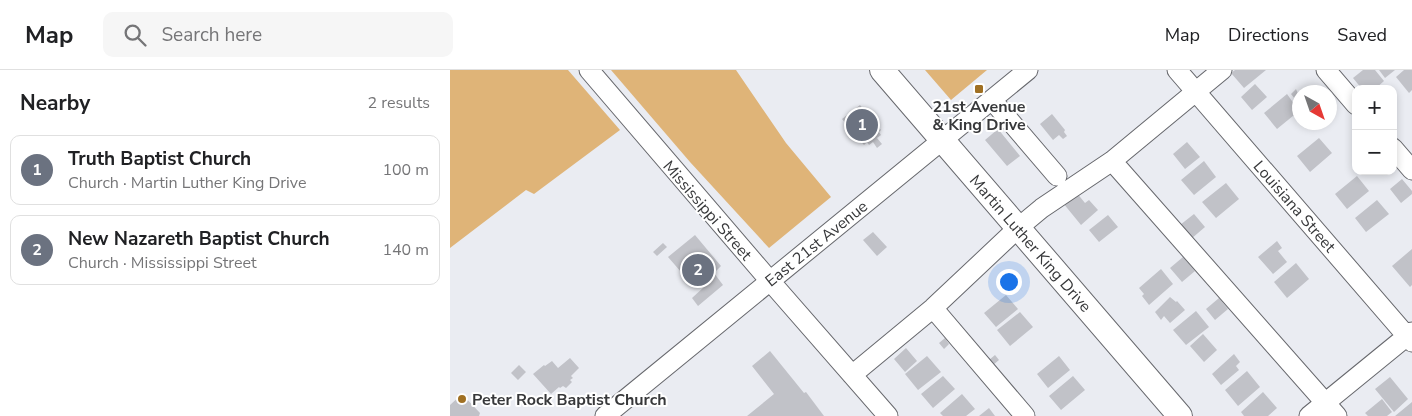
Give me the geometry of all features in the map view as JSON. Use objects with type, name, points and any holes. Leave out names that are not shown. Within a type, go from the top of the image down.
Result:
[{"type":"main road","name":"Martin Luther King Drive","points":[[882,70],[1180,416]]},
{"type":"street","name":"Mississippi Street","points":[[588,70],[888,416]]},
{"type":"street","name":"East 21st Avenue","points":[[605,416],[1028,70]]},
{"type":"street","name":"Louisiana Street","points":[[1177,70],[1410,337]]},
{"type":"street","points":[[852,375],[933,308],[1042,208],[1112,161],[1222,70]]},
{"type":"street","points":[[1326,70],[1352,100]]},
{"type":"street","points":[[992,100],[1057,176]]},
{"type":"street","points":[[1397,153],[1412,170]]},
{"type":"street","points":[[1112,161],[1331,409]]},
{"type":"street","points":[[933,308],[1026,416]]},
{"type":"street","points":[[1309,416],[1331,409],[1410,337]]},
{"type":"shaded area","points":[[450,70],[568,70],[620,130],[534,194],[526,190],[450,248]]},
{"type":"shaded area","points":[[611,70],[736,70],[786,143],[831,197],[769,248],[690,162]]},
{"type":"shaded area","points":[[925,70],[987,70],[951,100]]},
{"type":"building","points":[[1235,70],[1266,70],[1244,88],[1231,73]]},
{"type":"building","points":[[1363,70],[1375,70],[1384,81],[1380,85],[1359,85],[1353,78]]},
{"type":"building","points":[[1379,70],[1395,70],[1385,78]]},
{"type":"building","points":[[1404,70],[1412,70],[1412,90],[1409,93],[1396,77]]},
{"type":"building","points":[[1255,84],[1267,97],[1252,110],[1241,97]]},
{"type":"building","points":[[1287,94],[1292,101],[1292,117],[1277,129],[1264,113]]},
{"type":"building","points":[[860,105],[881,130],[879,132],[881,135],[877,138],[882,144],[877,148],[873,142],[869,145],[867,142],[864,145],[842,119]]},
{"type":"building","points":[[1052,114],[1065,130],[1064,132],[1067,136],[1063,139],[1059,135],[1053,140],[1040,124]]},
{"type":"building","points":[[998,129],[1020,156],[1007,166],[985,140]]},
{"type":"building","points":[[1319,138],[1332,153],[1310,172],[1297,156]]},
{"type":"building","points":[[1187,142],[1200,157],[1185,169],[1173,154]]},
{"type":"building","points":[[1204,161],[1216,177],[1194,195],[1181,180]]},
{"type":"building","points":[[1357,176],[1369,191],[1347,209],[1335,194]]},
{"type":"building","points":[[1402,179],[1412,191],[1412,194],[1401,203],[1390,189]]},
{"type":"building","points":[[1226,183],[1239,199],[1216,218],[1202,202]]},
{"type":"building","points":[[1076,192],[1085,203],[1089,200],[1098,210],[1081,225],[1063,203]]},
{"type":"building","points":[[1377,200],[1389,214],[1366,232],[1355,218]]},
{"type":"building","points":[[1194,214],[1205,227],[1191,239],[1180,225]]},
{"type":"building","points":[[1108,215],[1118,227],[1099,242],[1089,230]]},
{"type":"building","points":[[873,232],[887,247],[877,256],[863,240]]},
{"type":"building","points":[[695,235],[721,266],[714,273],[723,285],[698,306],[692,298],[704,287],[701,283],[695,288],[668,257]]},
{"type":"building","points":[[1277,241],[1282,248],[1278,251],[1287,262],[1273,274],[1258,257]]},
{"type":"building","points":[[663,243],[667,247],[657,256],[653,252]]},
{"type":"building","points":[[1412,249],[1412,285],[1410,287],[1392,266]]},
{"type":"building","points":[[1183,257],[1195,271],[1182,282],[1170,268]]},
{"type":"building","points":[[1296,263],[1309,279],[1287,298],[1274,282]]},
{"type":"building","points":[[1161,269],[1173,284],[1149,305],[1139,288]]},
{"type":"building","points":[[1006,295],[1018,309],[996,327],[984,313]]},
{"type":"building","points":[[1170,297],[1177,301],[1185,310],[1170,323],[1164,316],[1161,320],[1155,312]]},
{"type":"building","points":[[1219,298],[1228,309],[1215,320],[1206,309]]},
{"type":"building","points":[[1196,311],[1209,327],[1186,345],[1173,330]]},
{"type":"building","points":[[1020,312],[1033,327],[1010,346],[997,330]]},
{"type":"building","points":[[1203,334],[1217,350],[1204,362],[1190,346]]},
{"type":"building","points":[[945,338],[949,344],[944,349],[939,343]]},
{"type":"building","points":[[906,348],[917,361],[905,372],[894,359]]},
{"type":"building","points":[[770,351],[824,416],[747,416],[774,394],[752,366]]},
{"type":"building","points":[[1234,354],[1240,362],[1236,366],[1239,370],[1221,385],[1212,374]]},
{"type":"building","points":[[995,355],[999,360],[993,365],[989,360]]},
{"type":"building","points":[[927,356],[941,372],[918,390],[905,374]]},
{"type":"building","points":[[1059,356],[1070,370],[1048,388],[1037,374]]},
{"type":"building","points":[[570,358],[579,368],[571,376],[573,378],[570,380],[572,382],[566,388],[563,386],[559,387],[551,394],[533,374],[552,361],[558,368]]},
{"type":"building","points":[[519,365],[526,372],[518,380],[511,373]]},
{"type":"building","points":[[1247,371],[1260,387],[1238,406],[1225,390]]},
{"type":"building","points":[[943,376],[955,389],[933,408],[921,394]]},
{"type":"building","points":[[1073,376],[1085,390],[1061,410],[1049,396]]},
{"type":"building","points":[[1390,377],[1408,399],[1394,412],[1375,389]]},
{"type":"building","points":[[1263,392],[1277,408],[1268,416],[1244,416],[1241,412]]},
{"type":"building","name":"Peter Rock Baptist Church","points":[[462,394],[480,413],[479,416],[450,416],[450,405]]},
{"type":"building","points":[[962,394],[975,409],[966,416],[943,416],[940,413]]},
{"type":"building","points":[[1382,399],[1392,412],[1387,416],[1368,416],[1365,413]]},
{"type":"building","points":[[1412,402],[1412,416],[1395,416]]},
{"type":"building","points":[[989,408],[995,416],[979,416]]},
{"type":"place","name":"21st Avenue & King Drive","points":[[979,89]]},
{"type":"place","name":"Truth Baptist Church","points":[[862,125]]},
{"type":"place","name":"New Nazareth Baptist Church","points":[[698,270]]},
{"type":"place","name":"Peter Rock Baptist Church","points":[[462,399]]}]
